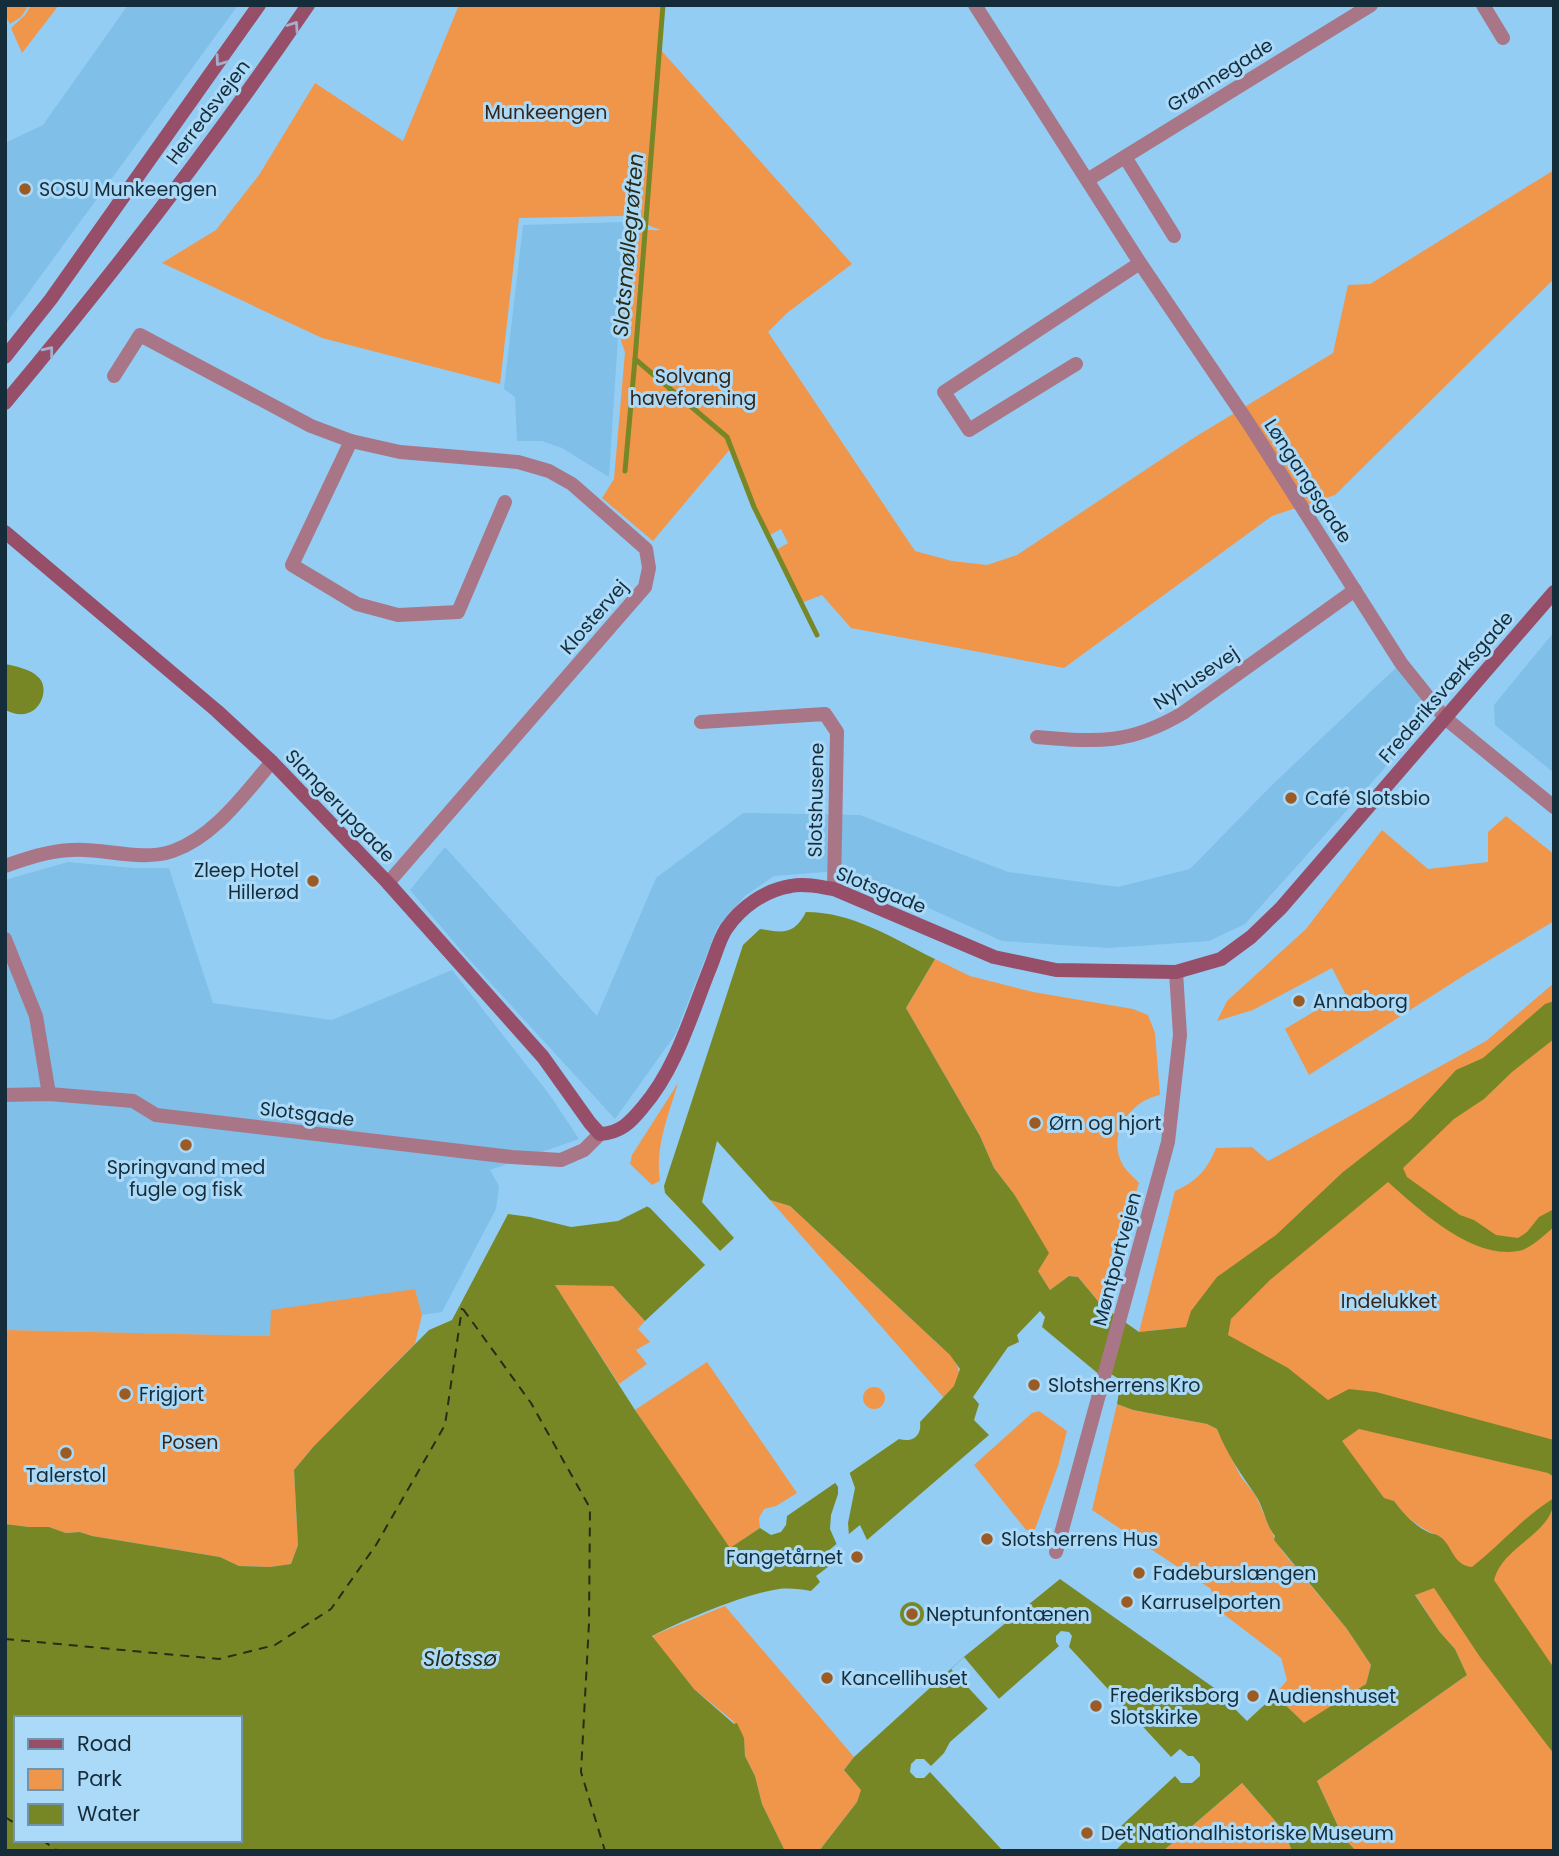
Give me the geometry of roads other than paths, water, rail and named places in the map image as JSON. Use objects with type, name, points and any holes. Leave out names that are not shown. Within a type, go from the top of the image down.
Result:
[{"type":"street","name":"Herredsvejen","points":[[5,358],[51,299],[259,5]]},
{"type":"street","name":"Herredsvejen","points":[[5,403],[154,217],[252,87],[308,5]]},
{"type":"street","name":"Løngangsgade","points":[[975,5],[1140,263],[1249,424],[1401,663],[1445,718],[1554,807]]},
{"type":"street","name":"Grønnegade","points":[[1089,180],[1371,5]]},
{"type":"street","points":[[1483,5],[1503,38]]},
{"type":"street","points":[[1125,157],[1174,236]]},
{"type":"street","points":[[1076,364],[969,430],[944,392],[1140,263]]},
{"type":"street","name":"Klostervej","points":[[114,376],[140,335],[311,426],[351,441],[400,452],[519,462],[549,471],[572,484],[646,549],[649,568],[645,587],[387,883]]},
{"type":"street","points":[[351,441],[292,565],[357,604],[398,615],[458,612],[505,502]]},
{"type":"street","name":"Slangerupgade","points":[[5,532],[217,711],[272,762],[387,883],[543,1057],[590,1123],[607,1133]]},
{"type":"street","name":"Nyhusevej","points":[[1037,737],[1097,742],[1130,736],[1163,725],[1355,590]]},
{"type":"street","name":"Frederiksværksgade","points":[[936,934],[994,957],[1056,970],[1176,972],[1221,959],[1251,937],[1281,908],[1554,592]]},
{"type":"street","name":"Slotshusene","points":[[701,722],[825,714],[837,732],[834,889]]},
{"type":"street","points":[[5,866],[39,853],[74,849],[144,855],[173,851],[211,830],[272,762]]},
{"type":"street","name":"Slotsgade","points":[[5,1095],[49,1094],[133,1101],[156,1115],[482,1154],[561,1160],[584,1150],[634,1118],[654,1095],[677,1050],[725,930],[743,909],[761,896],[792,886],[834,889],[936,934]]},
{"type":"street","points":[[5,939],[36,1016],[49,1094]]},
{"type":"street","name":"Møntportvejen","points":[[1056,1552],[1168,1142],[1180,1035],[1176,972]]},
{"type":"water","points":[[5,664],[30,671],[41,680],[43,697],[33,711],[19,714],[5,710]]},
{"type":"water","name":"Slotssø","points":[[806,912],[840,917],[873,928],[935,959],[906,1008],[980,1136],[994,1168],[1014,1194],[1049,1253],[1038,1271],[1050,1290],[1069,1276],[1078,1277],[1102,1306],[1139,1332],[1186,1327],[1191,1311],[1217,1277],[1276,1235],[1343,1172],[1411,1119],[1456,1070],[1483,1058],[1545,1004],[1554,1001],[1554,1039],[1512,1072],[1484,1099],[1454,1119],[1403,1168],[1407,1177],[1460,1215],[1474,1220],[1496,1235],[1518,1238],[1527,1232],[1539,1217],[1554,1209],[1554,1227],[1523,1250],[1500,1252],[1482,1248],[1431,1219],[1388,1182],[1270,1280],[1231,1319],[1228,1335],[1288,1368],[1328,1400],[1349,1389],[1376,1392],[1554,1440],[1554,1477],[1548,1473],[1359,1429],[1342,1441],[1384,1498],[1394,1501],[1418,1526],[1444,1540],[1460,1563],[1472,1567],[1554,1498],[1546,1521],[1507,1557],[1494,1580],[1554,1668],[1554,1754],[1480,1657],[1434,1588],[1415,1595],[1439,1631],[1455,1649],[1467,1675],[1317,1781],[1343,1837],[1356,1851],[1292,1851],[1284,1831],[1242,1783],[1163,1851],[1115,1851],[1129,1837],[1120,1827],[1175,1776],[1181,1783],[1192,1783],[1200,1776],[1200,1764],[1193,1756],[1188,1756],[1180,1749],[1171,1757],[1069,1647],[1072,1636],[1069,1632],[1061,1631],[1056,1636],[1059,1646],[950,1742],[944,1753],[931,1766],[924,1759],[916,1759],[911,1764],[910,1772],[916,1778],[924,1778],[930,1772],[1003,1851],[819,1851],[857,1802],[861,1790],[844,1770],[854,1757],[965,1656],[1060,1579],[1227,1697],[1226,1700],[1247,1721],[1275,1695],[1304,1723],[1366,1684],[1371,1665],[1347,1629],[1274,1540],[1275,1536],[1259,1501],[1217,1429],[1207,1424],[1133,1410],[1117,1404],[1121,1380],[1104,1370],[1101,1376],[1042,1327],[1045,1317],[1040,1311],[1017,1335],[1019,1342],[1008,1347],[973,1397],[979,1404],[974,1420],[989,1435],[867,1540],[860,1525],[828,1551],[825,1556],[832,1564],[816,1576],[820,1582],[811,1591],[779,1589],[749,1596],[697,1615],[652,1636],[694,1689],[734,1724],[737,1723],[744,1738],[745,1756],[755,1776],[762,1804],[785,1851],[5,1851],[5,1524],[49,1527],[66,1533],[80,1532],[220,1557],[239,1566],[270,1567],[291,1564],[298,1545],[294,1470],[314,1446],[429,1330],[452,1320],[508,1214],[571,1227],[618,1221],[646,1207],[663,1189],[743,945],[760,929],[787,931],[797,925]],"holes":[[[717,1141],[770,1200],[790,1206],[950,1355],[960,1369],[954,1386],[920,1422],[918,1435],[908,1440],[899,1439],[787,1516],[786,1525],[781,1532],[771,1535],[760,1528],[730,1548],[635,1410],[555,1285],[613,1286],[645,1321],[734,1238],[702,1202]]]},
{"type":"water","name":"Neptunfontænen","points":[[912,1602],[921,1605],[924,1614],[921,1623],[912,1626],[903,1623],[900,1614],[903,1605]]},
{"type":"waterway","name":"Slotsmøllegrøften","points":[[663,5],[635,359],[727,437],[754,507],[817,635]]},
{"type":"waterway","points":[[625,471],[635,359]]},
{"type":"place","name":"SOSU Munkeengen","points":[[25,189]]},
{"type":"place","name":"Café Slotsbio","points":[[1291,798]]},
{"type":"place","name":"Zleep Hotel Hillerød","points":[[313,881]]},
{"type":"place","name":"Annaborg","points":[[1299,1001]]},
{"type":"place","name":"Ørn og hjort","points":[[1035,1123]]},
{"type":"place","name":"Springvand med fugle og fisk","points":[[186,1145]]},
{"type":"place","name":"Slotsherrens Kro","points":[[1034,1385]]},
{"type":"place","name":"Frigjort","points":[[125,1394]]},
{"type":"place","name":"Talerstol","points":[[66,1453]]},
{"type":"place","name":"Slotsherrens Hus","points":[[987,1539]]},
{"type":"place","name":"Fangetårnet","points":[[857,1557]]},
{"type":"place","name":"Fadeburslængen","points":[[1139,1573]]},
{"type":"place","name":"Karruselporten","points":[[1127,1602]]},
{"type":"place","name":"Neptunfontænen","points":[[912,1614]]},
{"type":"place","name":"Kancellihuset","points":[[827,1678]]},
{"type":"place","name":"Audienshuset","points":[[1253,1696]]},
{"type":"place","name":"Frederiksborg Slotskirke","points":[[1096,1706]]},
{"type":"place","name":"Det Nationalhistoriske Museum","points":[[1087,1833]]},
{"type":"park label","name":"Munkeengen","points":[[546,112]]},
{"type":"park label","name":"Solvang haveforening","points":[[693,387]]},
{"type":"park label","name":"Indelukket","points":[[1389,1301]]},
{"type":"park label","name":"Posen","points":[[190,1442]]}]
